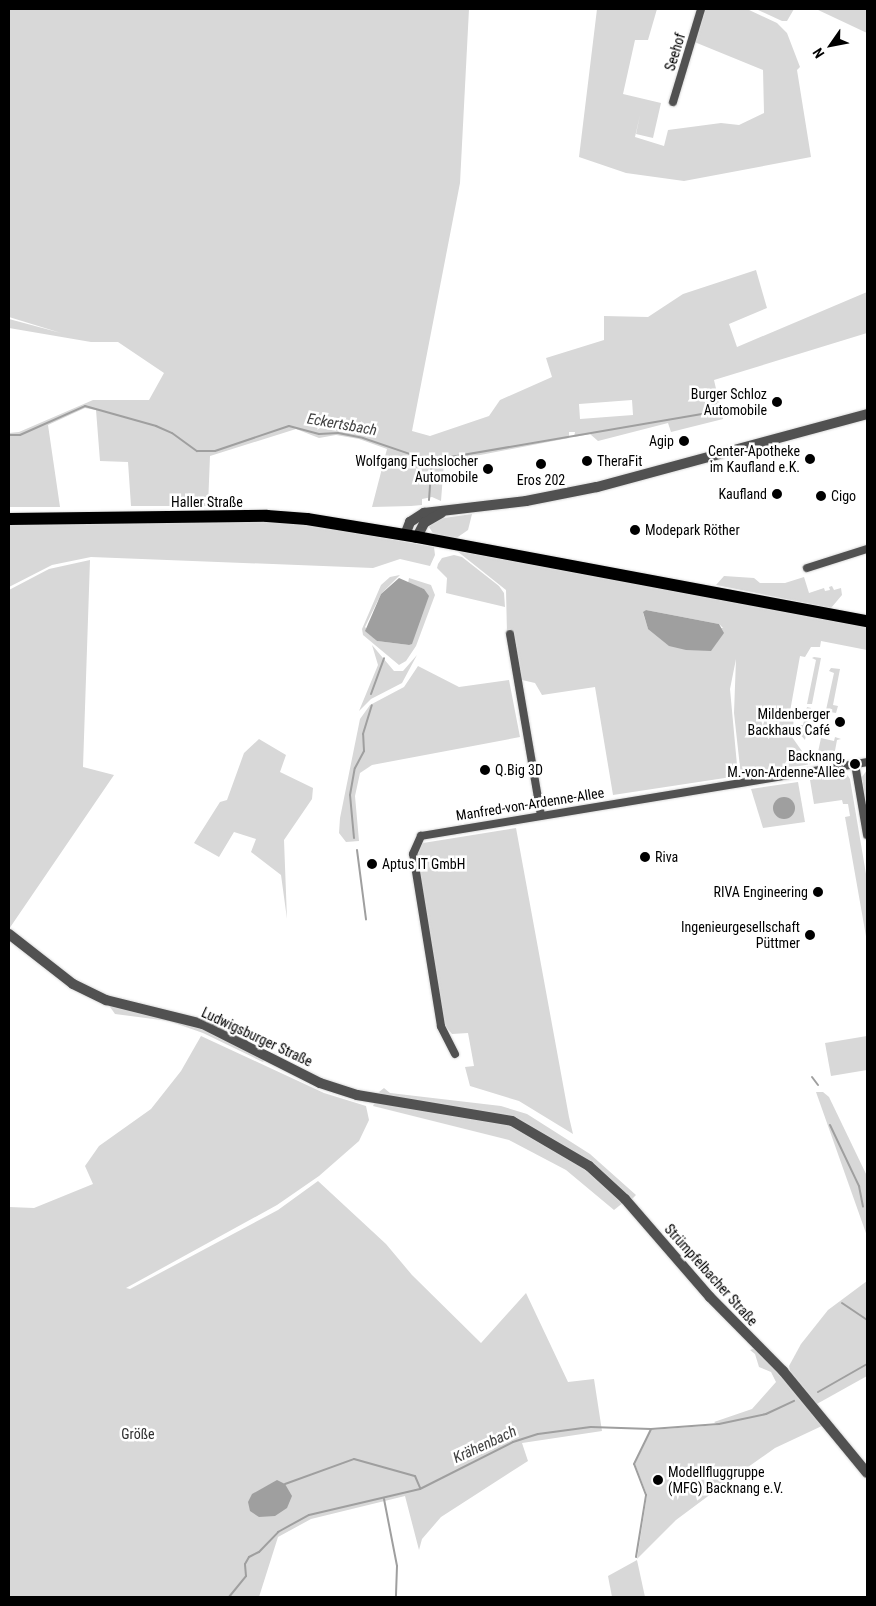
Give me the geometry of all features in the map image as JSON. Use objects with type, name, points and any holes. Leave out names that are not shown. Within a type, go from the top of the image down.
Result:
[{"type":"main road","name":"Haller Straße","points":[[9,518],[268,516],[411,536],[867,621]]},
{"type":"street","name":"Seehof","points":[[673,102],[701,9]]},
{"type":"street","points":[[411,536],[408,526],[419,515],[526,501],[597,487],[867,414]]},
{"type":"street","points":[[807,568],[867,549]]},
{"type":"street","points":[[510,634],[541,815]]},
{"type":"street","name":"Manfred-von-Ardenne-Allee","points":[[455,1054],[441,1026],[414,847],[418,839],[428,833],[867,762]]},
{"type":"street","points":[[855,764],[867,835]]},
{"type":"street","name":"Ludwigsburger Straße","points":[[9,934],[88,993],[106,1000],[203,1024],[320,1082],[357,1095],[512,1121]]},
{"type":"street","name":"Strümpfelbacher Straße","points":[[512,1121],[589,1166],[625,1199],[710,1297],[783,1371],[867,1473]]},
{"type":"green space","points":[[9,9],[469,9],[460,183],[412,431],[430,436],[489,416],[500,400],[552,377],[546,358],[604,340],[604,316],[648,317],[683,294],[756,270],[767,308],[729,324],[737,347],[867,292],[867,333],[714,380],[723,419],[671,432],[668,423],[598,441],[590,434],[574,437],[575,432],[569,432],[569,438],[444,462],[441,501],[432,497],[422,499],[422,505],[411,506],[372,507],[387,449],[359,439],[336,435],[319,438],[296,429],[210,456],[208,506],[131,506],[128,462],[100,461],[96,410],[85,408],[48,425],[60,507],[9,507],[9,433],[19,432],[93,400],[149,400],[164,373],[118,342],[91,342],[9,328],[9,319],[61,333],[9,317]],"holes":[[[632,400],[633,415],[580,419],[579,404]]]},
{"type":"green space","points":[[597,9],[657,9],[648,40],[635,40],[623,94],[661,103],[653,138],[636,134],[640,115],[635,137],[664,146],[668,130],[721,123],[739,125],[764,113],[763,70],[692,41],[702,9],[747,9],[777,23],[787,33],[800,67],[797,70],[811,157],[684,181],[626,173],[579,157]]},
{"type":"green space","points":[[756,9],[794,9],[787,21],[782,21]]},
{"type":"green space","points":[[816,9],[867,9],[867,33]]},
{"type":"green space","points":[[472,514],[468,530],[455,539],[434,535],[429,527],[437,519]]},
{"type":"green space","points":[[242,521],[305,524],[434,547],[435,555],[430,566],[400,559],[373,568],[91,557],[52,565],[9,587],[9,524]]},
{"type":"green space","points":[[457,551],[867,626],[867,650],[821,641],[820,647],[811,647],[805,657],[800,656],[789,717],[794,718],[792,737],[811,764],[741,776],[734,713],[736,659],[730,689],[738,776],[613,795],[595,687],[542,695],[535,683],[522,680],[514,633],[507,634],[506,590]],"holes":[[[646,610],[719,624],[723,628],[648,629],[643,613]]]},
{"type":"green space","points":[[454,555],[462,557],[499,586],[504,593],[505,607],[446,593],[447,578],[437,568],[442,558]]},
{"type":"green space","points":[[90,560],[83,767],[114,775],[9,929],[9,590],[49,569]]},
{"type":"green space","points":[[400,575],[381,594],[365,627],[377,641],[409,645],[424,589],[408,583],[409,578],[431,585],[435,595],[416,646],[406,661],[399,665],[363,635],[362,629],[381,585],[390,577]]},
{"type":"green space","points":[[724,576],[754,578],[760,583],[785,583],[804,577],[809,593],[824,588],[825,591],[830,590],[829,587],[832,586],[834,590],[841,588],[842,595],[831,608],[716,585]]},
{"type":"green space","points":[[372,645],[394,671],[403,671],[417,655],[402,683],[371,699],[359,711],[378,665]]},
{"type":"green space","points":[[812,658],[821,658],[812,704],[807,704],[816,660]]},
{"type":"green space","points":[[418,666],[459,687],[509,680],[520,737],[372,765],[360,773],[355,796],[359,841],[346,842],[339,833],[340,818],[360,719],[370,705],[404,687]]},
{"type":"green space","points":[[831,668],[840,669],[833,705],[838,706],[836,713],[824,711],[822,718],[822,710],[826,710],[834,673],[829,671]]},
{"type":"green space","points":[[807,707],[811,708],[805,740],[798,732],[799,725],[803,725]]},
{"type":"green space","points":[[835,737],[841,739],[837,740],[834,756],[839,759],[819,763],[814,752],[818,752],[821,738],[834,741]]},
{"type":"green space","points":[[259,739],[286,755],[280,772],[313,788],[312,799],[284,840],[287,919],[281,875],[251,852],[256,839],[234,832],[219,857],[194,843],[220,802],[227,800],[244,753]]},
{"type":"green space","points":[[867,770],[867,810],[862,777]]},
{"type":"green space","points":[[846,773],[850,779],[867,880],[867,942],[845,817],[850,816],[848,804],[843,804],[842,800],[814,804],[810,780]]},
{"type":"green space","points":[[798,782],[805,822],[763,828],[751,789]]},
{"type":"green space","points":[[516,828],[573,1134],[519,1101],[470,1086],[465,1067],[474,1066],[468,1033],[452,1034],[445,1026],[417,859],[419,847],[423,843]]},
{"type":"green space","points":[[108,1004],[175,1017],[266,1058],[263,1062],[203,1033],[169,1021],[115,1014]]},
{"type":"green space","name":"Größe","points":[[201,1036],[324,1093],[366,1106],[369,1120],[359,1141],[319,1176],[277,1205],[126,1288],[130,1289],[278,1210],[318,1181],[386,1244],[412,1275],[481,1343],[526,1293],[568,1382],[594,1379],[602,1431],[522,1443],[528,1461],[441,1517],[422,1539],[419,1550],[405,1496],[311,1519],[278,1537],[259,1597],[9,1597],[9,1207],[34,1208],[93,1184],[85,1166],[99,1146],[151,1109],[181,1071]]},
{"type":"green space","points":[[867,1036],[867,1070],[831,1076],[825,1043]]},
{"type":"green space","points":[[384,1088],[390,1093],[501,1106],[527,1114],[590,1154],[636,1195],[631,1200],[540,1132],[384,1097],[379,1092]]},
{"type":"green space","points":[[816,1092],[823,1092],[829,1097],[867,1176],[867,1236]]},
{"type":"green space","points":[[375,1102],[503,1121],[583,1166],[624,1202],[614,1210],[566,1170],[509,1140],[373,1106]]},
{"type":"green space","points":[[867,1281],[867,1376],[815,1405],[791,1375],[789,1366],[801,1344],[828,1310]]},
{"type":"green space","points":[[756,1348],[824,1425],[775,1448],[731,1479],[676,1520],[637,1559],[647,1495],[635,1464],[651,1430],[718,1425],[714,1422],[752,1409],[776,1382],[771,1372],[759,1367],[755,1354],[750,1350]]},
{"type":"green space","points":[[637,1560],[645,1597],[612,1597],[608,1576]]},
{"type":"shaded area","points":[[399,578],[424,589],[429,596],[412,644],[409,645],[377,641],[365,631],[381,594]]},
{"type":"shaded area","points":[[646,610],[719,624],[724,633],[711,651],[686,650],[669,646],[648,629],[643,612]]},
{"type":"shaded area","points":[[784,797],[792,800],[795,808],[792,816],[784,819],[776,816],[773,808],[776,800]]},
{"type":"shaded area","points":[[277,1480],[285,1484],[292,1496],[287,1508],[275,1516],[259,1517],[250,1511],[248,1502],[252,1494]]},
{"type":"waterway","name":"Eckertsbach","points":[[9,435],[20,435],[85,406],[156,426],[172,433],[197,451],[215,451],[289,426],[319,434],[338,433],[363,438],[413,455],[439,459],[715,412]]},
{"type":"waterway","points":[[429,500],[432,458]]},
{"type":"waterway","points":[[371,694],[384,658]]},
{"type":"waterway","points":[[354,838],[350,795],[355,768],[364,751],[363,734],[372,705]]},
{"type":"waterway","points":[[357,850],[366,919]]},
{"type":"waterway","points":[[812,1077],[818,1085]]},
{"type":"waterway","points":[[830,1125],[859,1186],[863,1207]]},
{"type":"waterway","points":[[842,1303],[867,1320]]},
{"type":"waterway","name":"Krähenbach","points":[[818,1392],[867,1364]]},
{"type":"waterway","name":"Krähenbach","points":[[229,1597],[246,1576],[245,1564],[249,1557],[259,1552],[278,1532],[309,1515],[420,1489],[513,1442],[538,1434],[591,1427],[651,1429],[719,1424],[766,1414],[794,1401]]},
{"type":"waterway","points":[[636,1557],[646,1495],[634,1464],[651,1429]]},
{"type":"waterway","points":[[285,1484],[354,1459],[415,1476],[420,1488]]},
{"type":"waterway","points":[[384,1499],[397,1566],[396,1597]]},
{"type":"place","name":"Burger Schloz Automobile","points":[[777,402]]},
{"type":"place","name":"Agip","points":[[684,441]]},
{"type":"place","name":"Center-Apotheke im Kaufland e.K.","points":[[810,459]]},
{"type":"place","name":"TheraFit","points":[[587,461]]},
{"type":"place","name":"Eros 202","points":[[541,464]]},
{"type":"place","name":"Wolfgang Fuchslocher Automobile","points":[[488,469]]},
{"type":"place","name":"Kaufland","points":[[777,494]]},
{"type":"place","name":"Cigo","points":[[821,496]]},
{"type":"place","name":"Modepark Röther","points":[[635,530]]},
{"type":"place","name":"Mildenberger Backhaus Café","points":[[840,722]]},
{"type":"place","name":"Backnang, M.-von-Ardenne-Allee","points":[[855,764]]},
{"type":"place","name":"Q.Big 3D","points":[[485,770]]},
{"type":"place","name":"Riva","points":[[645,857]]},
{"type":"place","name":"Aptus IT GmbH","points":[[372,864]]},
{"type":"place","name":"RIVA Engineering","points":[[818,892]]},
{"type":"place","name":"Ingenieurgesellschaft Püttmer","points":[[810,935]]},
{"type":"place","name":"Modellfluggruppe (MFG) Backnang e.V.","points":[[658,1480]]}]
